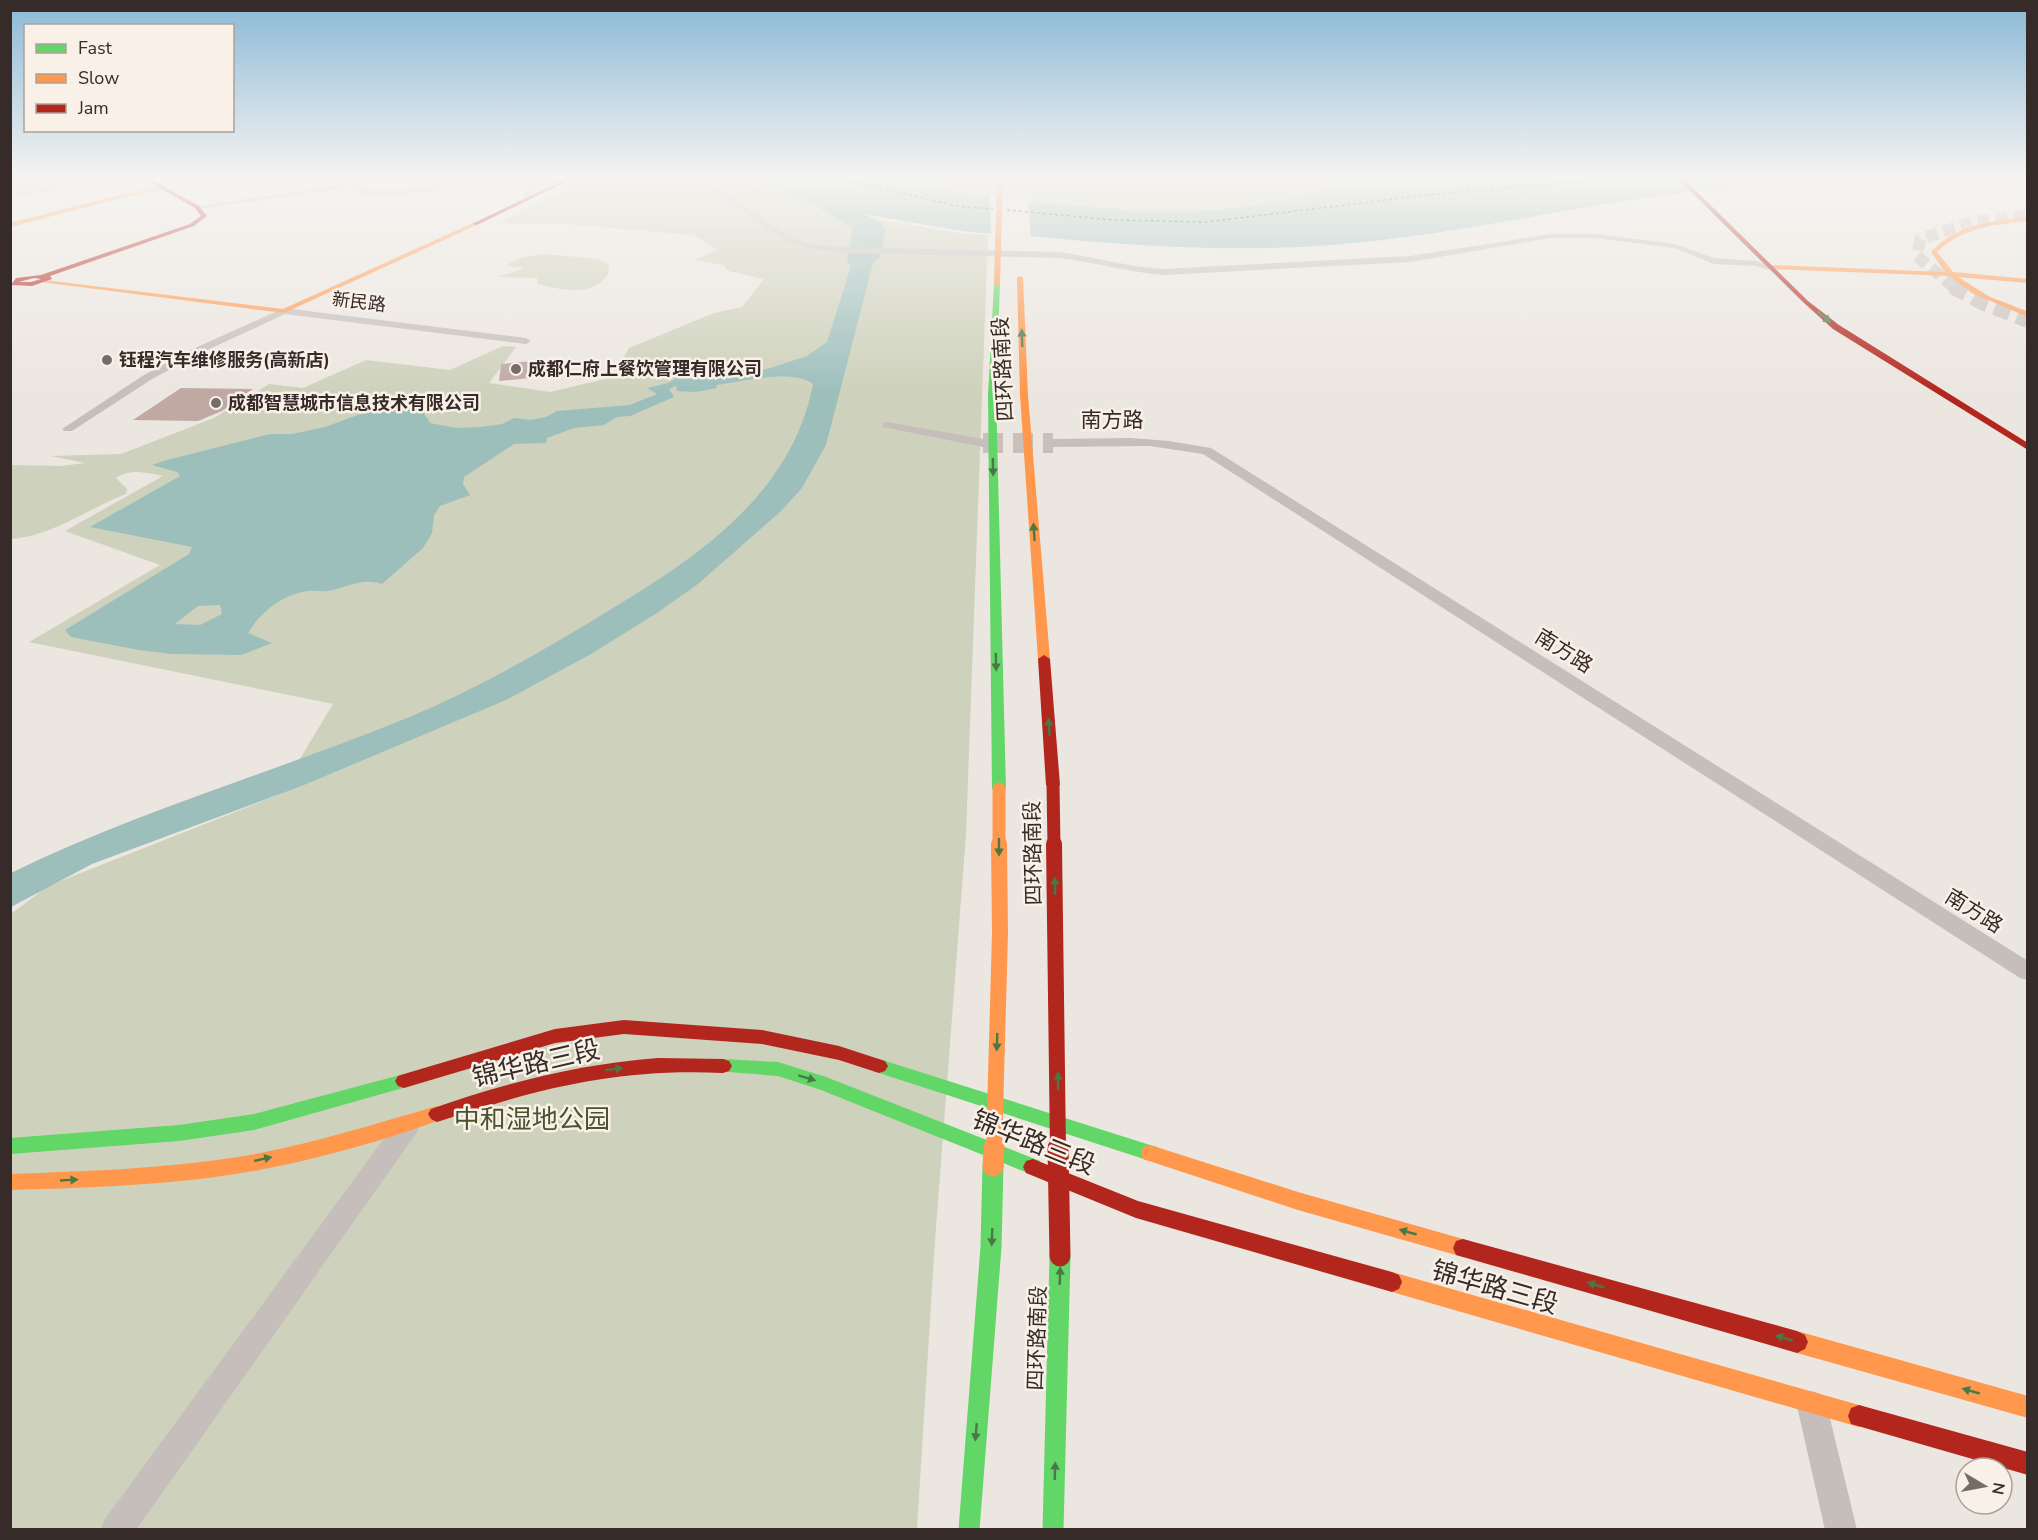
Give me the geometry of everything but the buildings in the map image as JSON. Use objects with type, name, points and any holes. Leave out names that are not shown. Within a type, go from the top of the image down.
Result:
[{"type":"main road","points":[[16,282],[44,279],[127,249]]},
{"type":"main road","points":[[284,311],[419,249]]},
{"type":"main road","name":"四环路南段","points":[[969,1530],[991,1247],[1000,933],[992,395],[998,249]]},
{"type":"main road","name":"四环路南段","points":[[1019,249],[1024,395],[1053,785],[1060,1262],[1053,1530]]},
{"type":"main road","points":[[1758,249],[1836,327],[2028,447]]},
{"type":"main road","points":[[1936,249],[1934,252],[1937,262],[1948,274],[2028,315]]},
{"type":"main road","points":[[1778,268],[1948,274],[2028,280]]},
{"type":"main road","points":[[1778,268],[1866,334],[2028,434]]},
{"type":"main road","name":"新民路","points":[[44,279],[284,311]]},
{"type":"main road","name":"锦华路三段","points":[[10,1146],[179,1133],[254,1122],[360,1094],[555,1036],[624,1027],[762,1037],[839,1053],[1298,1201],[2028,1407]]},
{"type":"main road","name":"锦华路三段","points":[[10,1182],[152,1176],[239,1165],[356,1138],[549,1080],[614,1069],[695,1064],[778,1069],[826,1083],[1136,1209],[2028,1464]]},
{"type":"street","points":[[830,249],[947,254],[1059,255],[1093,259],[1137,270],[1163,272],[1410,259],[1480,249]]},
{"type":"street","points":[[1687,249],[1704,258],[1716,261],[1760,263],[1778,268]]},
{"type":"street","points":[[68,429],[148,377],[197,351],[284,311]]},
{"type":"street","name":"新民路","points":[[284,311],[526,341]]},
{"type":"street","points":[[887,424],[983,443]]},
{"type":"street","name":"南方路","points":[[1053,443],[1150,442],[1182,445],[1207,451],[2028,972]]},
{"type":"street","points":[[116,1530],[410,1121]]},
{"type":"street","points":[[1812,1402],[1841,1530]]},
{"type":"green space","name":"中和湿地公园","points":[[715,249],[987,249],[966,834],[935,1241],[917,1529],[11,1529],[11,914],[48,886],[278,795],[333,704],[29,642],[160,565],[65,531],[163,476],[139,472],[122,475],[116,478],[127,489],[126,494],[41,533],[11,539],[11,465],[61,466],[85,463],[51,456],[121,454],[214,418],[269,384],[303,388],[366,360],[450,370],[503,346],[516,347],[489,383],[550,392],[613,377],[629,348],[714,313],[742,307],[764,279],[729,271],[723,265],[694,260],[717,250]]},
{"type":"green space","points":[[545,254],[598,259],[608,264],[609,273],[594,286],[576,290],[538,284],[537,278],[497,277],[523,269],[523,267],[507,266],[508,264],[523,257]]},
{"type":"water","points":[[849,249],[882,249],[880,257],[873,263],[826,445],[802,488],[781,511],[698,584],[657,613],[591,654],[506,700],[304,785],[92,864],[11,907],[11,873],[105,831],[424,711],[531,656],[642,590],[707,544],[763,490],[785,458],[802,423],[813,384],[804,379],[780,376],[716,385],[717,388],[696,392],[677,391],[676,386],[669,389],[674,397],[630,416],[617,417],[604,425],[574,428],[547,438],[546,443],[514,444],[464,477],[463,484],[470,495],[440,506],[434,515],[432,533],[423,548],[382,584],[360,582],[334,590],[299,593],[282,600],[266,611],[248,633],[272,643],[241,655],[172,654],[139,650],[71,637],[65,630],[189,554],[192,547],[90,527],[180,476],[177,472],[152,465],[270,434],[292,434],[325,427],[366,412],[393,407],[423,412],[430,423],[456,428],[480,427],[502,424],[514,418],[530,420],[546,417],[557,411],[630,405],[657,394],[647,388],[668,383],[682,375],[714,375],[767,369],[807,356],[827,342],[851,266],[847,261]],"holes":[[[220,605],[222,614],[200,625],[175,624],[198,606]]]},
{"type":"tunnel","points":[[1918,249],[1917,256],[1954,287]]},
{"type":"tunnel","points":[[1952,286],[1982,302],[2028,320]]},
{"type":"tunnel","points":[[983,443],[1053,443]]},
{"type":"traffic: fast","points":[[997,283],[992,395],[999,789]]},
{"type":"traffic: fast","points":[[723,1066],[778,1069],[826,1084],[1033,1167]]},
{"type":"traffic: fast","points":[[879,1066],[1150,1153]]},
{"type":"traffic: fast","points":[[10,1146],[179,1133],[254,1122],[404,1081]]},
{"type":"traffic: fast","points":[[969,1530],[991,1247],[993,1166]]},
{"type":"traffic: fast","points":[[1053,1530],[1060,1256]]},
{"type":"traffic: slow","points":[[44,282],[284,311],[420,249]]},
{"type":"traffic: slow","points":[[997,283],[998,249]]},
{"type":"traffic: slow","points":[[1937,249],[1934,252],[1942,264],[1962,284],[2028,315]]},
{"type":"traffic: slow","points":[[1770,267],[1948,274],[2028,281]]},
{"type":"traffic: slow","points":[[1020,278],[1024,395],[1044,659]]},
{"type":"traffic: slow","points":[[993,1166],[1000,933],[999,789]]},
{"type":"traffic: slow","points":[[10,1182],[152,1175],[238,1165],[313,1149],[437,1114]]},
{"type":"traffic: slow","points":[[1150,1153],[1298,1201],[1463,1248]]},
{"type":"traffic: slow","points":[[1392,1282],[1859,1416]]},
{"type":"traffic: slow","points":[[1797,1342],[2028,1407]]},
{"type":"traffic: jam","points":[[44,276],[123,249]]},
{"type":"traffic: jam","points":[[1752,249],[1806,302],[1836,327],[2028,447]]},
{"type":"traffic: jam","points":[[34,276],[50,278],[32,284],[13,284],[18,279],[34,276]]},
{"type":"traffic: jam","points":[[1044,659],[1053,785]]},
{"type":"traffic: jam","points":[[1053,785],[1060,1256]]},
{"type":"traffic: jam","points":[[404,1081],[555,1036],[624,1027],[762,1037],[839,1053],[879,1066]]},
{"type":"traffic: jam","points":[[437,1114],[522,1087],[593,1072],[658,1066],[723,1066]]},
{"type":"traffic: jam","points":[[1033,1167],[1136,1209],[1392,1282]]},
{"type":"traffic: jam","points":[[1463,1248],[1797,1342]]},
{"type":"traffic: jam","points":[[1859,1416],[2028,1464]]},
{"type":"place","name":"钰程汽车维修服务(高新店)","points":[[107,360]]},
{"type":"place","name":"成都仁府上餐饮管理有限公司","points":[[516,369]]},
{"type":"place","name":"成都智慧城市信息技术有限公司","points":[[216,403]]}]
